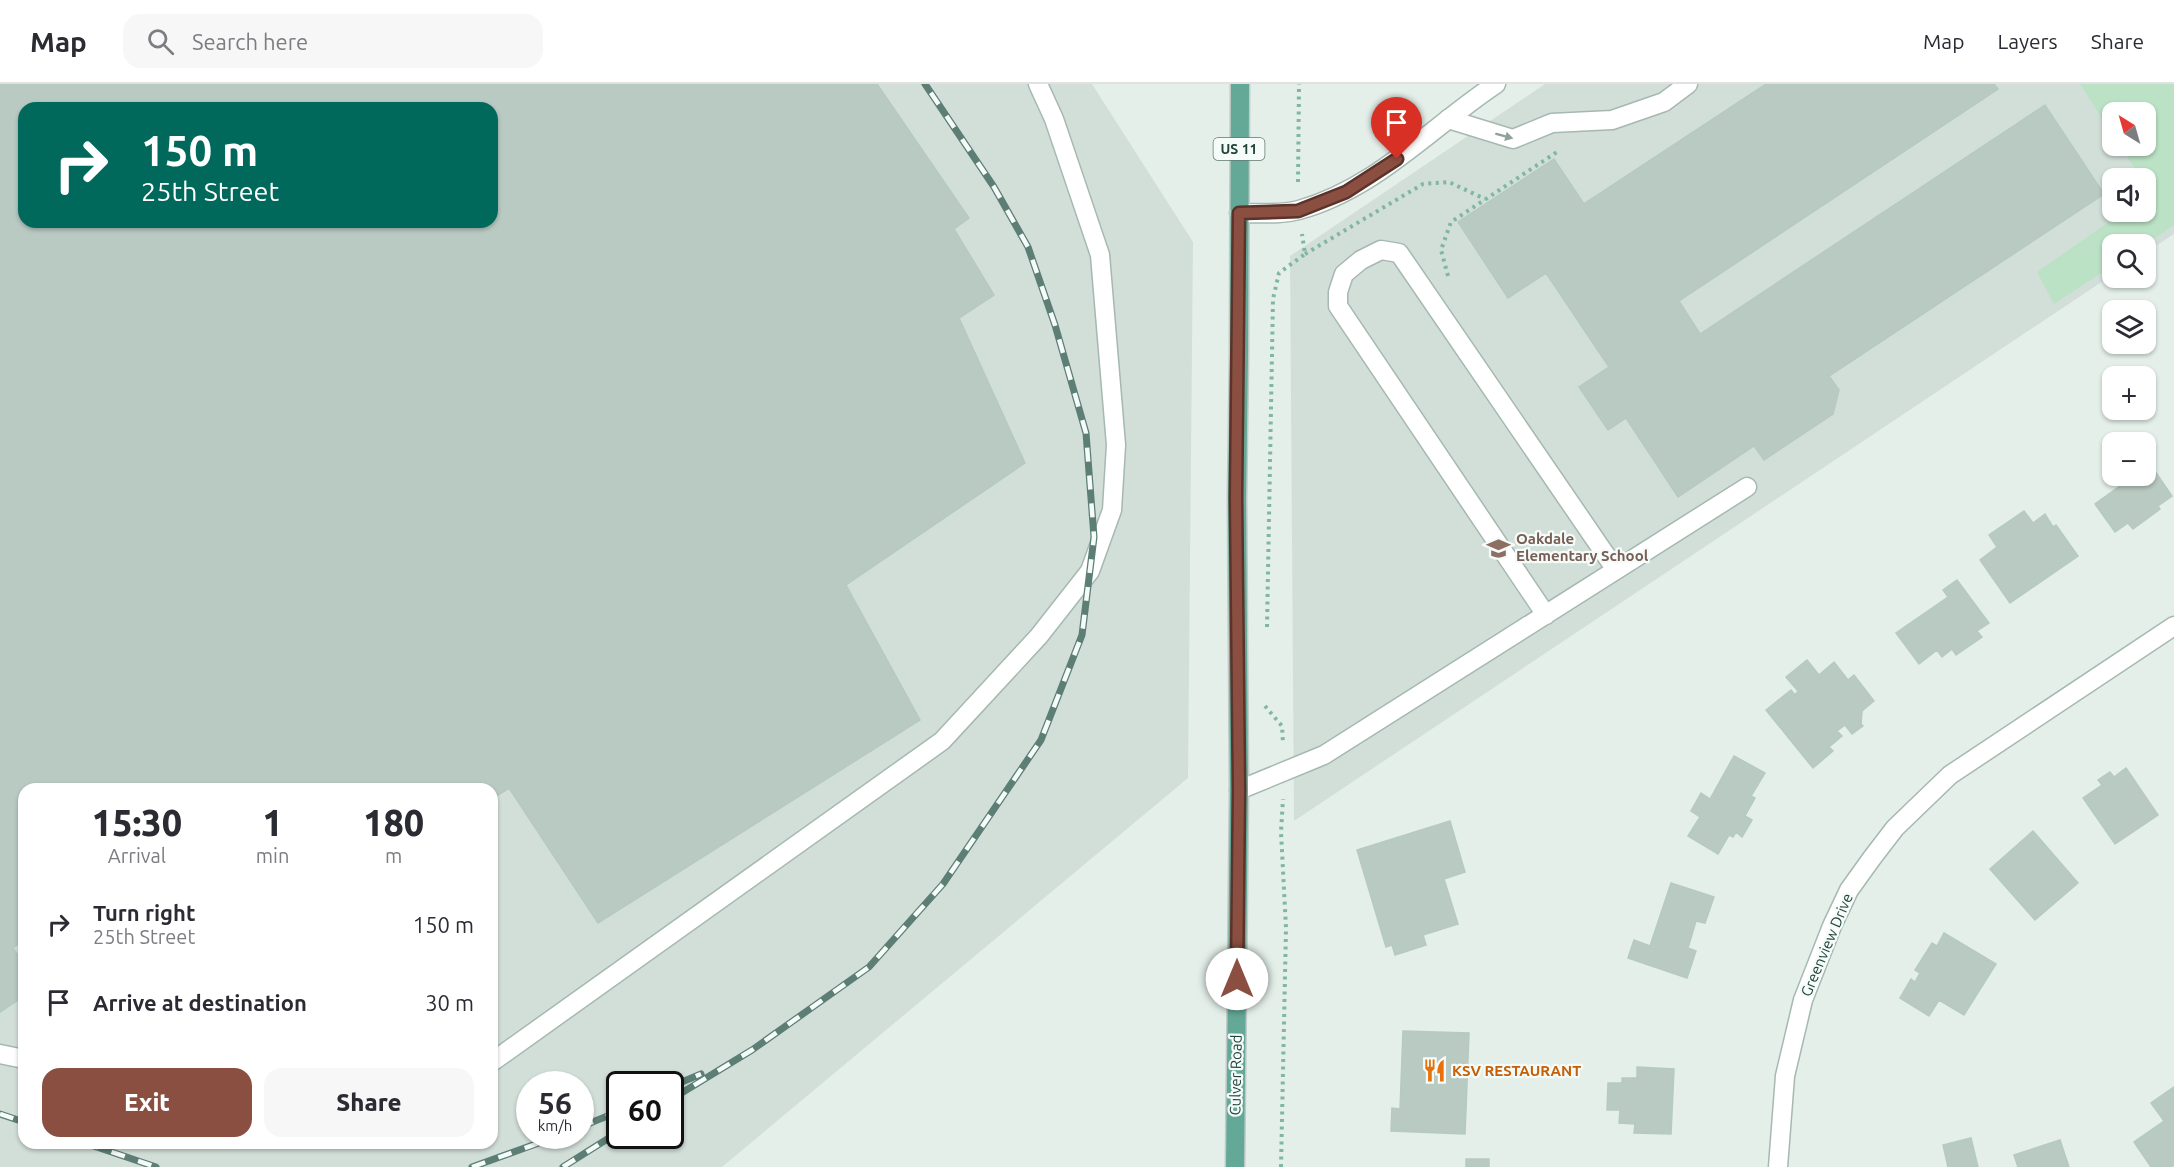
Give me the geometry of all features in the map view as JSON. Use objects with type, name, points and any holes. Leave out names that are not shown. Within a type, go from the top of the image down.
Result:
[{"type":"main road","name":"Culver Road","points":[[1235,1167],[1239,790],[1236,498],[1240,84]]},
{"type":"street","points":[[498,1058],[942,741],[1039,636],[1090,571],[1112,510],[1116,445],[1100,255],[1054,119],[1038,84]]},
{"type":"street","points":[[1239,213],[1298,211],[1346,192],[1414,147],[1496,84]]},
{"type":"street","points":[[1448,119],[1513,140],[1552,123],[1612,120],[1664,102],[1688,84]]},
{"type":"street","points":[[1546,615],[1338,306],[1338,292],[1344,274],[1361,260],[1381,250],[1399,253],[1616,570]]},
{"type":"street","points":[[1239,790],[1324,755],[1747,487]]},
{"type":"street","name":"Greenview Drive","points":[[1778,1167],[1785,1076],[1803,1000],[1849,890],[1872,858],[1894,828],[1950,775],[2174,626]]},
{"type":"street","points":[[0,1054],[18,1058]]},
{"type":"path","points":[[1299,84],[1298,211],[1305,254]]},
{"type":"path","points":[[1454,285],[1448,275],[1441,250],[1451,222],[1558,151]]},
{"type":"path","points":[[1266,638],[1273,299],[1279,273],[1305,254],[1423,184],[1449,182],[1485,199]]},
{"type":"path","points":[[1265,696],[1265,708],[1282,726],[1284,772],[1281,832],[1287,928],[1281,1167]]},
{"type":"shaded area","points":[[0,84],[1092,84],[1193,242],[1188,778],[722,1167],[0,1167]]},
{"type":"shaded area","name":"Oakdale Elementary School","points":[[1545,84],[2174,84],[2174,234],[2156,246],[2156,234],[2102,234],[2102,282],[1294,821],[1290,256]]},
{"type":"green space","points":[[2080,84],[2174,84],[2174,225],[2156,237],[2156,234],[2102,234],[2102,273],[2054,304],[2037,272],[2109,222],[2156,222],[2156,168],[2134,168],[2127,156],[2156,156],[2156,102],[2102,102],[2102,118]]},
{"type":"building","points":[[0,84],[877,84],[969,218],[954,229],[994,295],[959,318],[1025,463],[846,585],[920,720],[598,923],[509,788],[498,795],[498,783],[18,783],[18,944],[13,948],[18,956],[18,1000],[0,1012]]},
{"type":"building","points":[[1766,84],[1994,84],[1998,89],[1679,301],[1700,334],[2045,105],[2102,191],[2102,195],[1829,376],[1839,390],[1833,414],[1764,460],[1754,446],[1678,497],[1626,418],[1608,430],[1579,387],[1609,367],[1546,273],[1508,298],[1458,222],[1554,159],[1584,204]]},
{"type":"building","points":[[2156,473],[2172,496],[2158,506],[2160,509],[2133,529],[2128,523],[2115,532],[2095,504],[2120,486],[2156,486]]},
{"type":"building","points":[[2024,511],[2033,523],[2045,514],[2053,527],[2056,525],[2078,556],[2010,603],[1980,560],[1997,547],[1989,535]]},
{"type":"building","points":[[1957,580],[1989,623],[1977,631],[1982,637],[1956,655],[1952,649],[1942,657],[1937,650],[1919,664],[1896,633],[1948,597],[1943,590]]},
{"type":"building","points":[[1807,660],[1819,675],[1834,662],[1848,680],[1854,675],[1874,701],[1862,711],[1861,724],[1863,726],[1852,734],[1845,725],[1837,731],[1842,736],[1829,747],[1833,751],[1813,768],[1766,710],[1791,690],[1795,695],[1798,691],[1786,677]]},
{"type":"building","points":[[1734,756],[1765,773],[1751,796],[1755,798],[1745,816],[1752,820],[1742,837],[1736,832],[1733,837],[1729,835],[1718,854],[1688,836],[1700,817],[1691,811],[1701,793],[1710,799]]},
{"type":"building","points":[[2126,768],[2158,815],[2115,844],[2083,798],[2102,785],[2098,780],[2110,772],[2114,777]]},
{"type":"building","points":[[1450,821],[1465,872],[1444,879],[1458,924],[1423,935],[1426,945],[1395,955],[1392,945],[1386,947],[1357,850]]},
{"type":"building","points":[[2033,831],[2078,883],[2035,920],[1990,869]]},
{"type":"building","points":[[1671,883],[1714,897],[1705,923],[1696,921],[1688,948],[1696,951],[1687,978],[1628,958],[1634,940],[1650,946]]},
{"type":"building","points":[[1944,933],[1996,964],[1964,1015],[1939,1000],[1929,1016],[1900,998],[1911,979],[1915,982],[1920,973],[1915,970],[1932,943],[1937,946]]},
{"type":"building","name":"KSV RESTAURANT","points":[[1403,1031],[1469,1033],[1465,1134],[1391,1131],[1392,1108],[1400,1109]]},
{"type":"building","points":[[1637,1067],[1674,1069],[1671,1134],[1634,1133],[1635,1124],[1619,1123],[1620,1110],[1607,1110],[1608,1083],[1622,1083],[1622,1078],[1637,1078]]},
{"type":"building","points":[[2174,1087],[2174,1165],[2151,1167],[2134,1142],[2164,1121],[2151,1103]]},
{"type":"building","points":[[1971,1138],[1978,1167],[1948,1167],[1943,1145]]},
{"type":"building","points":[[2060,1140],[2069,1167],[2018,1167],[2014,1155]]},
{"type":"building","points":[[1466,1159],[1489,1159],[1489,1167],[1466,1167]]},
{"type":"railway","points":[[684,1091],[752,1050],[869,967],[943,884],[1041,740],[1082,635],[1094,537],[1086,433],[1055,325],[1028,247],[994,187],[925,84]]},
{"type":"railway","points":[[684,1081],[701,1074]]},
{"type":"railway","points":[[0,1114],[18,1120]]},
{"type":"railway","points":[[594,1121],[606,1117]]},
{"type":"railway","points":[[563,1167],[606,1140]]},
{"type":"railway","points":[[103,1149],[156,1167]]},
{"type":"railway","points":[[472,1167],[522,1149]]},
{"type":"place","name":"Oakdale Elementary School","points":[[1498,548]]},
{"type":"place","name":"KSV RESTAURANT","points":[[1434,1071]]},
{"type":"route","points":[[1237,979],[1239,790],[1236,498],[1239,213],[1298,211],[1346,192],[1397,159]]}]
